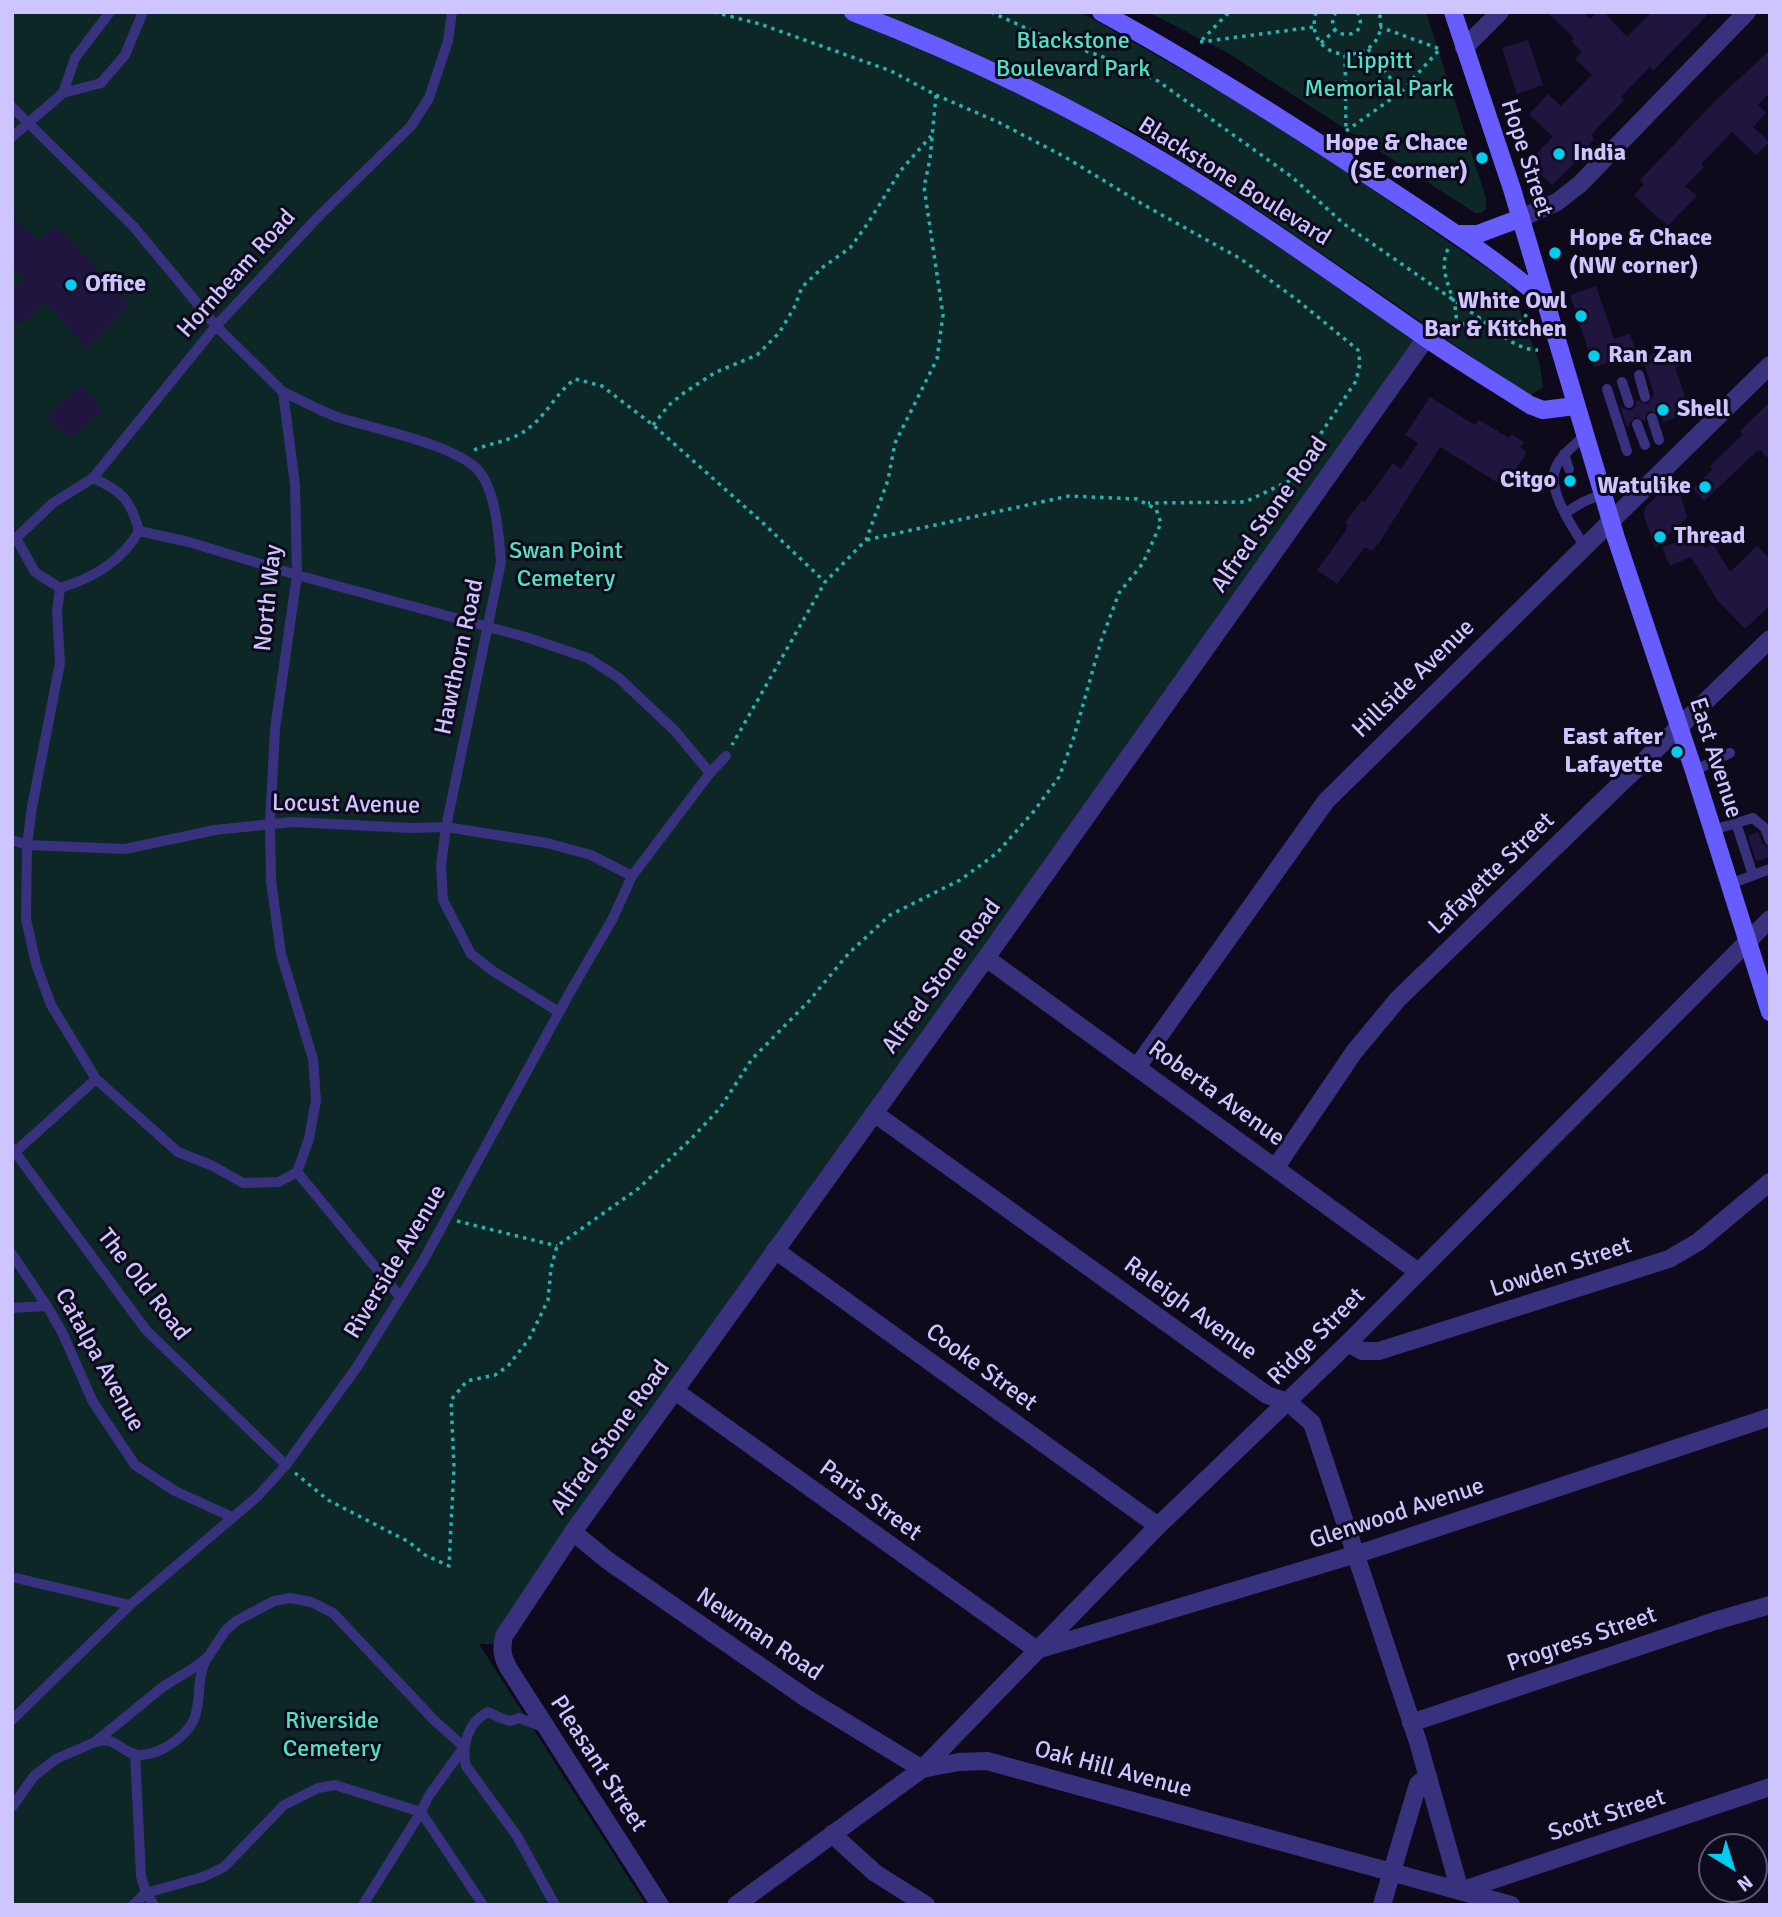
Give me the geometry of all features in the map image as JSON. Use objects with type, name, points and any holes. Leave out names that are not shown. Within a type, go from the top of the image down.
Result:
[{"type":"main road","name":"Blackstone Boulevard","points":[[853,12],[992,71],[1162,161],[1530,405],[1543,410],[1575,407]]},
{"type":"main road","points":[[1101,12],[1178,54],[1294,126],[1453,239],[1517,277],[1543,299]]},
{"type":"main road","name":"Hope Street","points":[[1453,12],[1521,218],[1611,521]]},
{"type":"main road","points":[[1453,239],[1478,234],[1521,218]]},
{"type":"main road","name":"East Avenue","points":[[1611,521],[1770,1012]]},
{"type":"street","points":[[1464,48],[1500,12]]},
{"type":"street","points":[[1521,218],[1557,202],[1580,184],[1747,12]]},
{"type":"street","name":"Alfred Stone Road","points":[[501,1647],[509,1626],[573,1532],[986,958],[1426,338]]},
{"type":"street","name":"Hillside Avenue","points":[[1137,1066],[1326,801],[1770,365]]},
{"type":"street","name":"Lafayette Street","points":[[1276,1167],[1354,1052],[1398,999],[1770,639]]},
{"type":"street","name":"Ridge Street","points":[[922,1769],[1158,1526],[1348,1343],[1770,919]]},
{"type":"street","name":"Roberta Avenue","points":[[986,958],[1417,1271]]},
{"type":"street","name":"Raleigh Avenue","points":[[874,1113],[1268,1395],[1287,1402],[1312,1423],[1428,1776],[1460,1891]]},
{"type":"street","name":"Lowden Street","points":[[1348,1343],[1362,1351],[1379,1351],[1669,1259],[1698,1242],[1770,1182]]},
{"type":"street","name":"Cooke Street","points":[[775,1250],[1158,1526]]},
{"type":"street","name":"Paris Street","points":[[675,1391],[1037,1650]]},
{"type":"street","name":"Glenwood Avenue","points":[[1037,1650],[1355,1555],[1770,1417]]},
{"type":"street","name":"Newman Road","points":[[573,1532],[607,1560],[795,1690],[922,1769]]},
{"type":"street","name":"Progress Street","points":[[1411,1723],[1770,1605]]},
{"type":"street","name":"Pleasant Street","points":[[501,1647],[502,1657],[509,1669],[660,1905]]},
{"type":"street","name":"Oak Hill Avenue","points":[[736,1905],[922,1769],[959,1762],[987,1761],[1511,1905]]},
{"type":"street","points":[[1382,1905],[1418,1784],[1428,1776]]},
{"type":"street","name":"Scott Street","points":[[1460,1891],[1770,1787]]},
{"type":"street","points":[[832,1835],[874,1872],[926,1905]]},
{"type":"lane","points":[[63,93],[75,58],[110,12]]},
{"type":"lane","points":[[12,138],[63,93],[101,83],[125,54],[143,12]]},
{"type":"lane","name":"Hornbeam Road","points":[[14,538],[53,503],[93,478],[216,326],[318,217],[411,126],[429,98],[448,41],[452,12]]},
{"type":"lane","points":[[12,107],[133,226],[216,326],[283,392]]},
{"type":"lane","points":[[1639,375],[1646,397]]},
{"type":"lane","points":[[1622,382],[1629,403]]},
{"type":"lane","points":[[1607,389],[1627,451]]},
{"type":"lane","name":"Hawthorn Road","points":[[283,392],[336,416],[409,437],[461,458],[477,470],[489,491],[498,525],[501,562],[446,827],[441,865],[443,900],[471,954],[559,1012]]},
{"type":"lane","name":"North Way","points":[[283,392],[295,485],[297,575],[275,729],[270,823],[271,880],[281,954],[313,1059],[316,1100],[309,1139],[297,1172]]},
{"type":"lane","points":[[1653,418],[1659,440]]},
{"type":"lane","points":[[1637,424],[1645,445]]},
{"type":"lane","points":[[1584,436],[1564,454],[1553,474],[1554,490],[1585,547]]},
{"type":"lane","points":[[1564,454],[1569,469]]},
{"type":"lane","points":[[14,538],[35,572],[60,588],[86,580],[109,565],[131,545],[139,531],[134,510],[120,493],[93,478]]},
{"type":"lane","points":[[1565,513],[1579,499],[1602,494]]},
{"type":"lane","points":[[139,531],[189,542],[297,575],[529,638],[588,658],[619,678],[675,731],[710,773]]},
{"type":"lane","points":[[60,588],[57,612],[60,663],[27,845],[26,919],[36,964],[51,1004],[96,1079],[178,1152],[213,1166],[243,1183],[279,1182],[297,1172],[400,1297]]},
{"type":"lane","points":[[1693,771],[1730,752]]},
{"type":"lane","name":"Riverside Avenue","points":[[12,1720],[130,1605],[258,1496],[286,1465],[357,1367],[448,1219],[559,1012],[613,918],[632,876],[710,773],[726,756]]},
{"type":"lane","points":[[1713,830],[1753,818],[1765,828],[1769,843]]},
{"type":"lane","name":"Locust Avenue","points":[[12,840],[27,845],[125,849],[215,830],[270,823],[446,827],[547,842],[591,855],[632,876]]},
{"type":"lane","points":[[1736,823],[1753,875]]},
{"type":"lane","points":[[1730,884],[1770,869]]},
{"type":"lane","points":[[14,1150],[96,1079]]},
{"type":"lane","name":"The Old Road","points":[[14,1150],[146,1331],[286,1465]]},
{"type":"lane","name":"Catalpa Avenue","points":[[12,1254],[62,1332],[93,1402],[135,1465],[175,1491],[232,1517]]},
{"type":"lane","points":[[12,1308],[47,1306]]},
{"type":"lane","points":[[12,1577],[130,1605]]},
{"type":"lane","points":[[12,1807],[34,1776],[57,1759],[95,1742],[103,1739],[112,1741],[142,1755],[165,1748],[186,1732],[199,1706],[202,1673],[208,1657],[225,1631],[236,1621],[274,1601],[290,1598],[312,1602],[333,1614],[434,1720],[464,1747],[466,1766],[517,1836],[555,1905]]},
{"type":"lane","points":[[95,1742],[139,1704],[208,1657]]},
{"type":"lane","points":[[363,1905],[428,1797],[464,1747],[478,1718],[488,1712],[510,1721],[519,1718],[547,1728]]},
{"type":"lane","points":[[135,1754],[141,1876],[153,1905]]},
{"type":"lane","points":[[133,1905],[146,1893],[203,1877],[224,1867],[284,1805],[318,1788],[335,1785],[421,1812],[482,1905]]},
{"type":"path","points":[[714,12],[760,24],[891,71],[1065,157],[1241,259],[1296,299],[1357,350],[1360,363],[1356,381],[1289,481],[1245,502],[1145,503]]},
{"type":"path","points":[[991,12],[1043,36],[1109,59],[1158,81],[1292,177],[1344,224],[1500,335],[1528,350],[1538,350]]},
{"type":"path","points":[[1229,12],[1200,41],[1314,27]]},
{"type":"path","points":[[1316,12],[1314,27],[1321,43],[1327,49],[1345,55],[1361,53],[1374,43],[1380,27],[1379,12]]},
{"type":"path","points":[[1336,12],[1333,22],[1335,30],[1346,36],[1356,31],[1360,24],[1358,12]]},
{"type":"path","points":[[1345,55],[1346,131],[1401,92],[1440,49],[1380,27]]},
{"type":"path","points":[[1321,43],[1335,30]]},
{"type":"path","points":[[1368,48],[1401,92]]},
{"type":"path","points":[[726,756],[825,582],[866,540],[888,480],[895,443],[937,359],[943,315],[924,187],[930,159],[936,95]]},
{"type":"path","points":[[653,425],[669,405],[685,392],[716,372],[757,355],[779,333],[794,308],[802,287],[823,267],[850,248],[901,170],[932,135]]},
{"type":"path","points":[[1448,339],[1454,329],[1455,301],[1447,284],[1444,256],[1453,239]]},
{"type":"path","points":[[1454,329],[1481,319],[1504,326],[1516,325],[1527,313]]},
{"type":"path","points":[[461,458],[471,451],[505,441],[532,426],[575,379],[602,386],[653,425],[825,582]]},
{"type":"path","points":[[286,1465],[328,1500],[410,1542],[425,1555],[449,1566],[453,1480],[451,1400],[467,1381],[495,1376],[508,1366],[529,1339],[548,1300],[551,1268],[557,1246],[639,1188],[691,1139],[720,1108],[751,1059],[808,1002],[859,943],[890,915],[960,880],[997,853],[1034,811],[1059,777],[1073,740],[1101,641],[1119,593],[1143,563],[1161,523],[1156,509],[1137,499],[1069,496],[866,540]]},
{"type":"path","points":[[448,1219],[557,1246]]},
{"type":"green space","name":"Swan Point Cemetery","points":[[12,12],[854,12],[1114,135],[1421,335],[493,1644],[479,1644],[646,1905],[12,1905]]},
{"type":"green space","name":"Blackstone Boulevard Park","points":[[869,12],[1079,12],[1093,19],[1280,126],[1510,284],[1540,365],[1543,387],[1529,396],[1238,196],[1133,131],[1040,86]]},
{"type":"green space","name":"Lippitt Memorial Park","points":[[1148,12],[1426,12],[1486,198],[1486,209],[1475,213],[1228,53]]},
{"type":"building","points":[[1547,12],[1583,12],[1590,19],[1597,12],[1604,12],[1627,37],[1652,12],[1710,12],[1653,71],[1650,67],[1621,97],[1624,100],[1591,135],[1594,139],[1589,145],[1591,147],[1552,185],[1528,162],[1553,137],[1529,114],[1548,94],[1561,106],[1592,75],[1575,59],[1582,52],[1571,41],[1574,38]]},
{"type":"building","points":[[1528,40],[1543,85],[1517,94],[1502,48]]},
{"type":"building","points":[[1770,50],[1770,92],[1758,105],[1766,113],[1753,127],[1769,142],[1756,155],[1732,132],[1701,164],[1704,167],[1685,186],[1697,196],[1668,226],[1634,195],[1644,184],[1640,180],[1714,102]]},
{"type":"building","name":"Office","points":[[12,217],[38,241],[56,226],[130,303],[87,349],[45,302],[20,326],[12,317],[12,291],[24,279],[12,266]]},
{"type":"building","points":[[1596,286],[1614,339],[1630,334],[1637,354],[1594,367],[1570,295]]},
{"type":"building","points":[[1674,346],[1680,365],[1675,367],[1690,412],[1663,422],[1661,416],[1650,411],[1646,414],[1645,421],[1635,417],[1627,427],[1620,406],[1632,410],[1636,400],[1648,404],[1654,394],[1642,357]]},
{"type":"building","points":[[81,385],[103,411],[69,439],[46,417]]},
{"type":"building","points":[[1430,397],[1475,425],[1479,420],[1509,438],[1511,434],[1524,442],[1520,447],[1527,452],[1505,487],[1440,447],[1379,543],[1371,551],[1365,547],[1337,584],[1317,570],[1345,532],[1348,525],[1345,523],[1362,500],[1365,502],[1393,463],[1401,469],[1418,443],[1405,435]]},
{"type":"building","points":[[1770,402],[1770,460],[1760,450],[1757,451],[1704,501],[1693,489],[1713,469],[1710,466],[1743,434],[1740,431]]},
{"type":"building","points":[[1676,480],[1687,517],[1655,548],[1644,515],[1646,506]]},
{"type":"building","points":[[1700,535],[1705,548],[1713,544],[1730,572],[1757,546],[1770,559],[1770,605],[1745,629],[1718,601],[1691,557],[1670,566],[1662,547]]},
{"type":"building","points":[[1758,832],[1763,844],[1770,848],[1770,857],[1756,861],[1748,836]]},
{"type":"place","name":"India","points":[[1559,154]]},
{"type":"place","name":"Hope & Chace (SE corner)","points":[[1482,158]]},
{"type":"place","name":"Hope & Chace (NW corner)","points":[[1555,253]]},
{"type":"place","name":"Office","points":[[71,285]]},
{"type":"place","name":"White Owl Bar & Kitchen","points":[[1581,316]]},
{"type":"place","name":"Ran Zan","points":[[1594,356]]},
{"type":"place","name":"Shell","points":[[1663,410]]},
{"type":"place","name":"Citgo","points":[[1570,481]]},
{"type":"place","name":"Watulike","points":[[1705,487]]},
{"type":"place","name":"Thread","points":[[1660,537]]},
{"type":"place","name":"East after Lafayette","points":[[1677,752]]},
{"type":"park label","name":"Riverside Cemetery","points":[[332,1736]]}]
